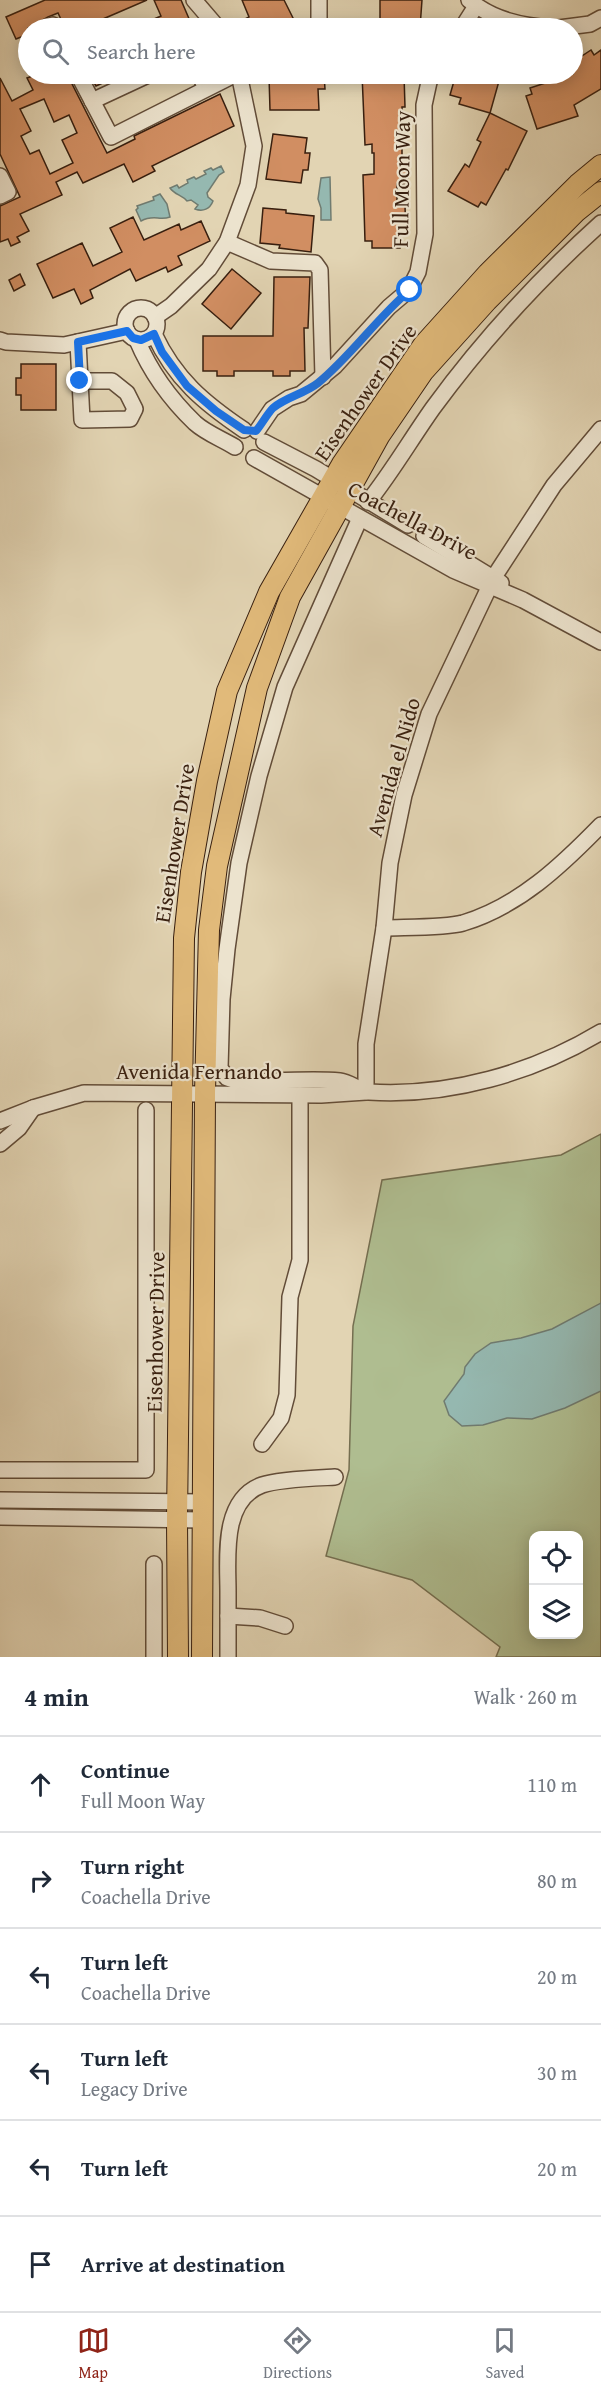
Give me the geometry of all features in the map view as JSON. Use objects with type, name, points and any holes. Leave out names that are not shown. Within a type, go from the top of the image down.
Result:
[{"type":"main road","name":"Eisenhower Drive","points":[[178,1657],[183,938],[191,872],[207,781],[227,691],[269,592],[328,488],[424,344],[488,273],[578,184],[601,165]]},
{"type":"main road","name":"Eisenhower Drive","points":[[202,1657],[205,1093],[210,919],[217,866],[256,688],[290,597],[380,435],[423,372],[487,301],[576,212],[601,192]]},
{"type":"street","points":[[194,0],[209,18]]},
{"type":"street","points":[[319,0],[319,18]]},
{"type":"street","points":[[466,18],[472,3],[500,18]]},
{"type":"street","points":[[583,25],[601,18]]},
{"type":"street","points":[[83,84],[111,137],[215,84]]},
{"type":"street","points":[[92,101],[129,84]]},
{"type":"street","points":[[204,84],[206,88]]},
{"type":"street","points":[[155,317],[171,306],[209,269],[227,242],[248,185],[254,146],[240,84]]},
{"type":"street","name":"Full Moon Way","points":[[255,434],[272,409],[289,398],[302,394],[323,377],[389,307],[410,290],[418,272],[424,234],[424,105],[429,84]]},
{"type":"street","points":[[0,176],[9,192],[0,196]]},
{"type":"street","points":[[368,502],[385,481],[433,408],[497,328],[561,259],[601,223]]},
{"type":"street","points":[[227,242],[271,261],[315,263],[320,270],[323,377]]},
{"type":"street","points":[[0,340],[64,345],[132,335],[146,340],[154,334],[157,326],[155,317],[147,310],[132,312],[126,321],[132,335]]},
{"type":"street","name":"Coachella Drive","points":[[154,334],[162,352],[192,390],[216,411],[255,434],[345,499],[360,518],[433,559],[492,581]]},
{"type":"street","name":"Coachella Drive","points":[[132,335],[148,366],[196,424],[235,447],[242,456],[254,458],[328,488]]},
{"type":"street","points":[[78,342],[80,381]]},
{"type":"street","points":[[179,405],[192,390]]},
{"type":"street","name":"Avenida el Nido","points":[[366,1092],[366,1044],[384,928],[390,863],[404,795],[429,714],[492,581],[554,485],[601,429]]},
{"type":"street","points":[[235,447],[238,435],[255,434],[263,450],[254,458]]},
{"type":"street","name":"Coachella Drive","points":[[345,499],[368,502],[408,525]]},
{"type":"street","name":"Avenida Fernando","points":[[360,518],[285,687],[259,776],[239,863],[227,950],[222,999],[220,1068],[227,1078],[239,1082],[342,1081],[366,1092]]},
{"type":"street","name":"Coachella Drive","points":[[424,536],[523,600],[601,642]]},
{"type":"street","points":[[433,559],[441,545]]},
{"type":"street","points":[[384,928],[461,924],[510,903],[560,866],[601,825]]},
{"type":"street","name":"Avenida Fernando","points":[[0,1121],[33,1108],[84,1093],[300,1095],[423,1092],[482,1082],[544,1060],[601,1032]]},
{"type":"street","points":[[262,1444],[281,1418],[287,1395],[290,1297],[300,1260],[300,1095]]},
{"type":"street","points":[[0,1144],[19,1128],[33,1108]]},
{"type":"street","points":[[0,1470],[146,1470],[146,1110]]},
{"type":"street","points":[[228,1657],[228,1538],[234,1514],[244,1497],[261,1485],[335,1477]]},
{"type":"street","points":[[0,1500],[90,1501],[178,1511]]},
{"type":"street","points":[[90,1501],[90,1518]]},
{"type":"street","points":[[0,1517],[90,1518],[202,1511]]},
{"type":"street","points":[[154,1564],[154,1657]]},
{"type":"street","points":[[228,1616],[260,1618],[285,1626]]},
{"type":"green space","points":[[601,1134],[601,1657],[496,1657],[500,1647],[412,1580],[326,1556],[349,1470],[353,1326],[382,1180],[561,1155]]},
{"type":"water","points":[[221,166],[224,172],[219,175],[207,193],[213,201],[206,209],[195,209],[198,205],[191,200],[187,201],[170,188],[177,185],[179,188],[188,183],[187,180],[206,174],[204,171]]},
{"type":"water","points":[[330,177],[331,220],[321,220],[318,199],[321,178]]},
{"type":"water","points":[[160,194],[167,204],[170,217],[149,218],[141,221],[136,210],[137,206],[154,200],[153,197]]},
{"type":"water","points":[[601,1303],[601,1391],[565,1408],[532,1419],[507,1418],[483,1425],[462,1426],[449,1415],[444,1401],[464,1374],[465,1367],[475,1354],[491,1343],[521,1338],[552,1329]]},
{"type":"building","points":[[45,0],[147,0],[105,18],[60,18],[58,13],[46,18],[18,18],[18,38],[16,39],[6,17]]},
{"type":"building","points":[[154,0],[181,0],[189,18],[156,18],[161,16]]},
{"type":"building","points":[[242,0],[284,0],[293,18],[247,18],[249,17]]},
{"type":"building","points":[[380,0],[422,0],[421,18],[380,18]]},
{"type":"building","points":[[591,50],[594,55],[601,50],[601,89],[574,105],[578,116],[537,129],[526,96],[532,94],[530,88],[542,84],[583,84],[583,55]]},
{"type":"building","points":[[0,78],[12,101],[33,90],[30,84],[72,84],[107,153],[135,139],[134,136],[220,94],[234,126],[152,166],[155,171],[133,182],[124,164],[83,183],[77,172],[56,182],[62,195],[20,214],[29,231],[17,237],[20,242],[11,246],[8,239],[0,242],[0,206],[20,197],[0,154]],"holes":[[[44,99],[54,122],[69,115],[77,133],[62,140],[73,163],[50,174],[39,150],[30,154],[21,136],[31,131],[20,109]]]},
{"type":"building","points":[[269,84],[325,84],[325,89],[318,89],[319,110],[270,110]]},
{"type":"building","points":[[362,84],[404,84],[402,169],[407,169],[408,184],[397,184],[397,206],[405,206],[406,236],[400,236],[400,248],[372,248],[372,241],[365,241],[363,175],[374,174],[374,153],[372,153],[372,144],[365,145]]},
{"type":"building","points":[[453,84],[498,84],[490,113],[459,104],[461,98],[450,95]]},
{"type":"building","points":[[490,113],[527,131],[508,170],[506,169],[486,205],[481,202],[478,207],[448,191],[465,164],[469,167],[481,142],[477,140]]},
{"type":"building","points":[[273,134],[307,138],[305,153],[310,153],[308,170],[303,170],[301,183],[266,179]]},
{"type":"building","points":[[263,208],[314,216],[311,252],[260,243]]},
{"type":"building","points":[[133,217],[144,240],[179,224],[181,230],[201,221],[210,241],[178,256],[182,265],[168,272],[166,267],[136,281],[130,269],[90,290],[93,298],[81,304],[74,289],[53,298],[37,264],[82,243],[93,266],[122,252],[110,228]]},
{"type":"building","points":[[232,269],[261,293],[231,329],[202,304]]},
{"type":"building","points":[[20,274],[25,285],[14,291],[9,280]]},
{"type":"building","points":[[274,277],[310,277],[308,328],[304,328],[305,371],[290,371],[290,376],[273,376],[273,371],[234,371],[234,376],[217,376],[217,371],[203,371],[203,336],[273,336]]},
{"type":"building","points":[[21,364],[56,364],[56,410],[21,410],[21,395],[16,395],[16,378],[21,378]]},
{"type":"route","points":[[80,381],[78,342],[127,331],[137,340],[146,340],[154,334],[162,352],[187,386],[216,411],[244,430],[256,431],[272,409],[318,383],[389,307],[410,290]]}]
